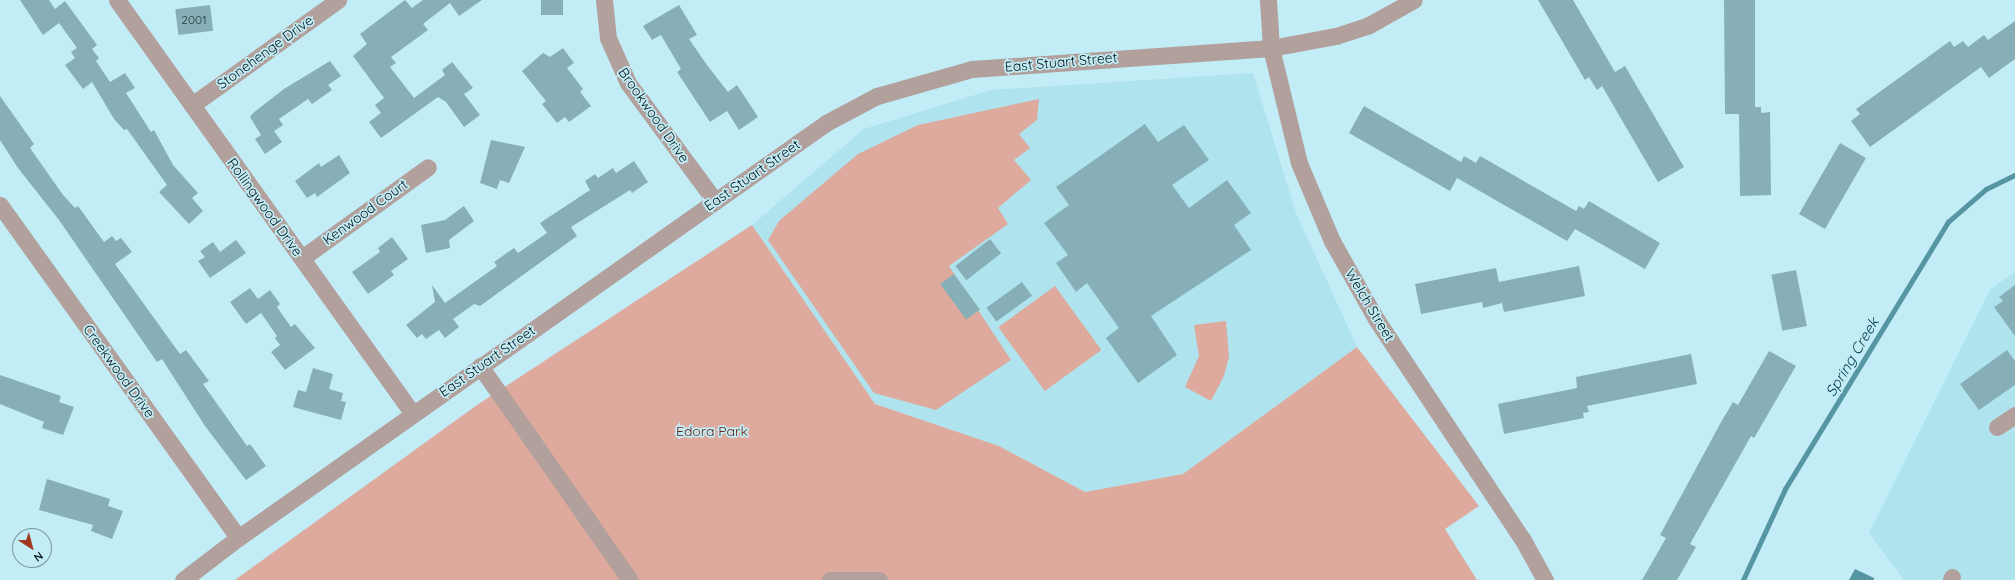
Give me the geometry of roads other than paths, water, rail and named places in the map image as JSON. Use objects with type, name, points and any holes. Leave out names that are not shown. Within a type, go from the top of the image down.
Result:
[{"type":"street","name":"Rollingwood Drive","points":[[117,0],[413,414]]},
{"type":"street","name":"Stonehenge Drive","points":[[192,105],[338,0]]},
{"type":"street","name":"Brookwood Drive","points":[[604,0],[608,38],[625,78],[715,201]]},
{"type":"street","name":"Welch Street","points":[[1268,0],[1271,48],[1299,163],[1332,241],[1376,319],[1523,540],[1545,580]]},
{"type":"street","name":"East Stuart Street","points":[[183,580],[238,538],[480,366],[715,201],[848,110],[894,89],[932,78],[972,69],[1271,48],[1336,36],[1369,25],[1414,0]]},
{"type":"street","name":"Kenwood Court","points":[[302,258],[428,167]]},
{"type":"street","name":"Creekwood Drive","points":[[0,204],[238,538]]},
{"type":"street","points":[[480,366],[630,580]]},
{"type":"street","points":[[1997,427],[2015,415]]},
{"type":"street","points":[[830,580],[879,580]]},
{"type":"waterway","name":"Spring Creek","points":[[1743,580],[1785,489],[1948,222],[1986,189],[2015,175]]},
{"type":"park label","name":"Edora Park","points":[[712,431]]}]
